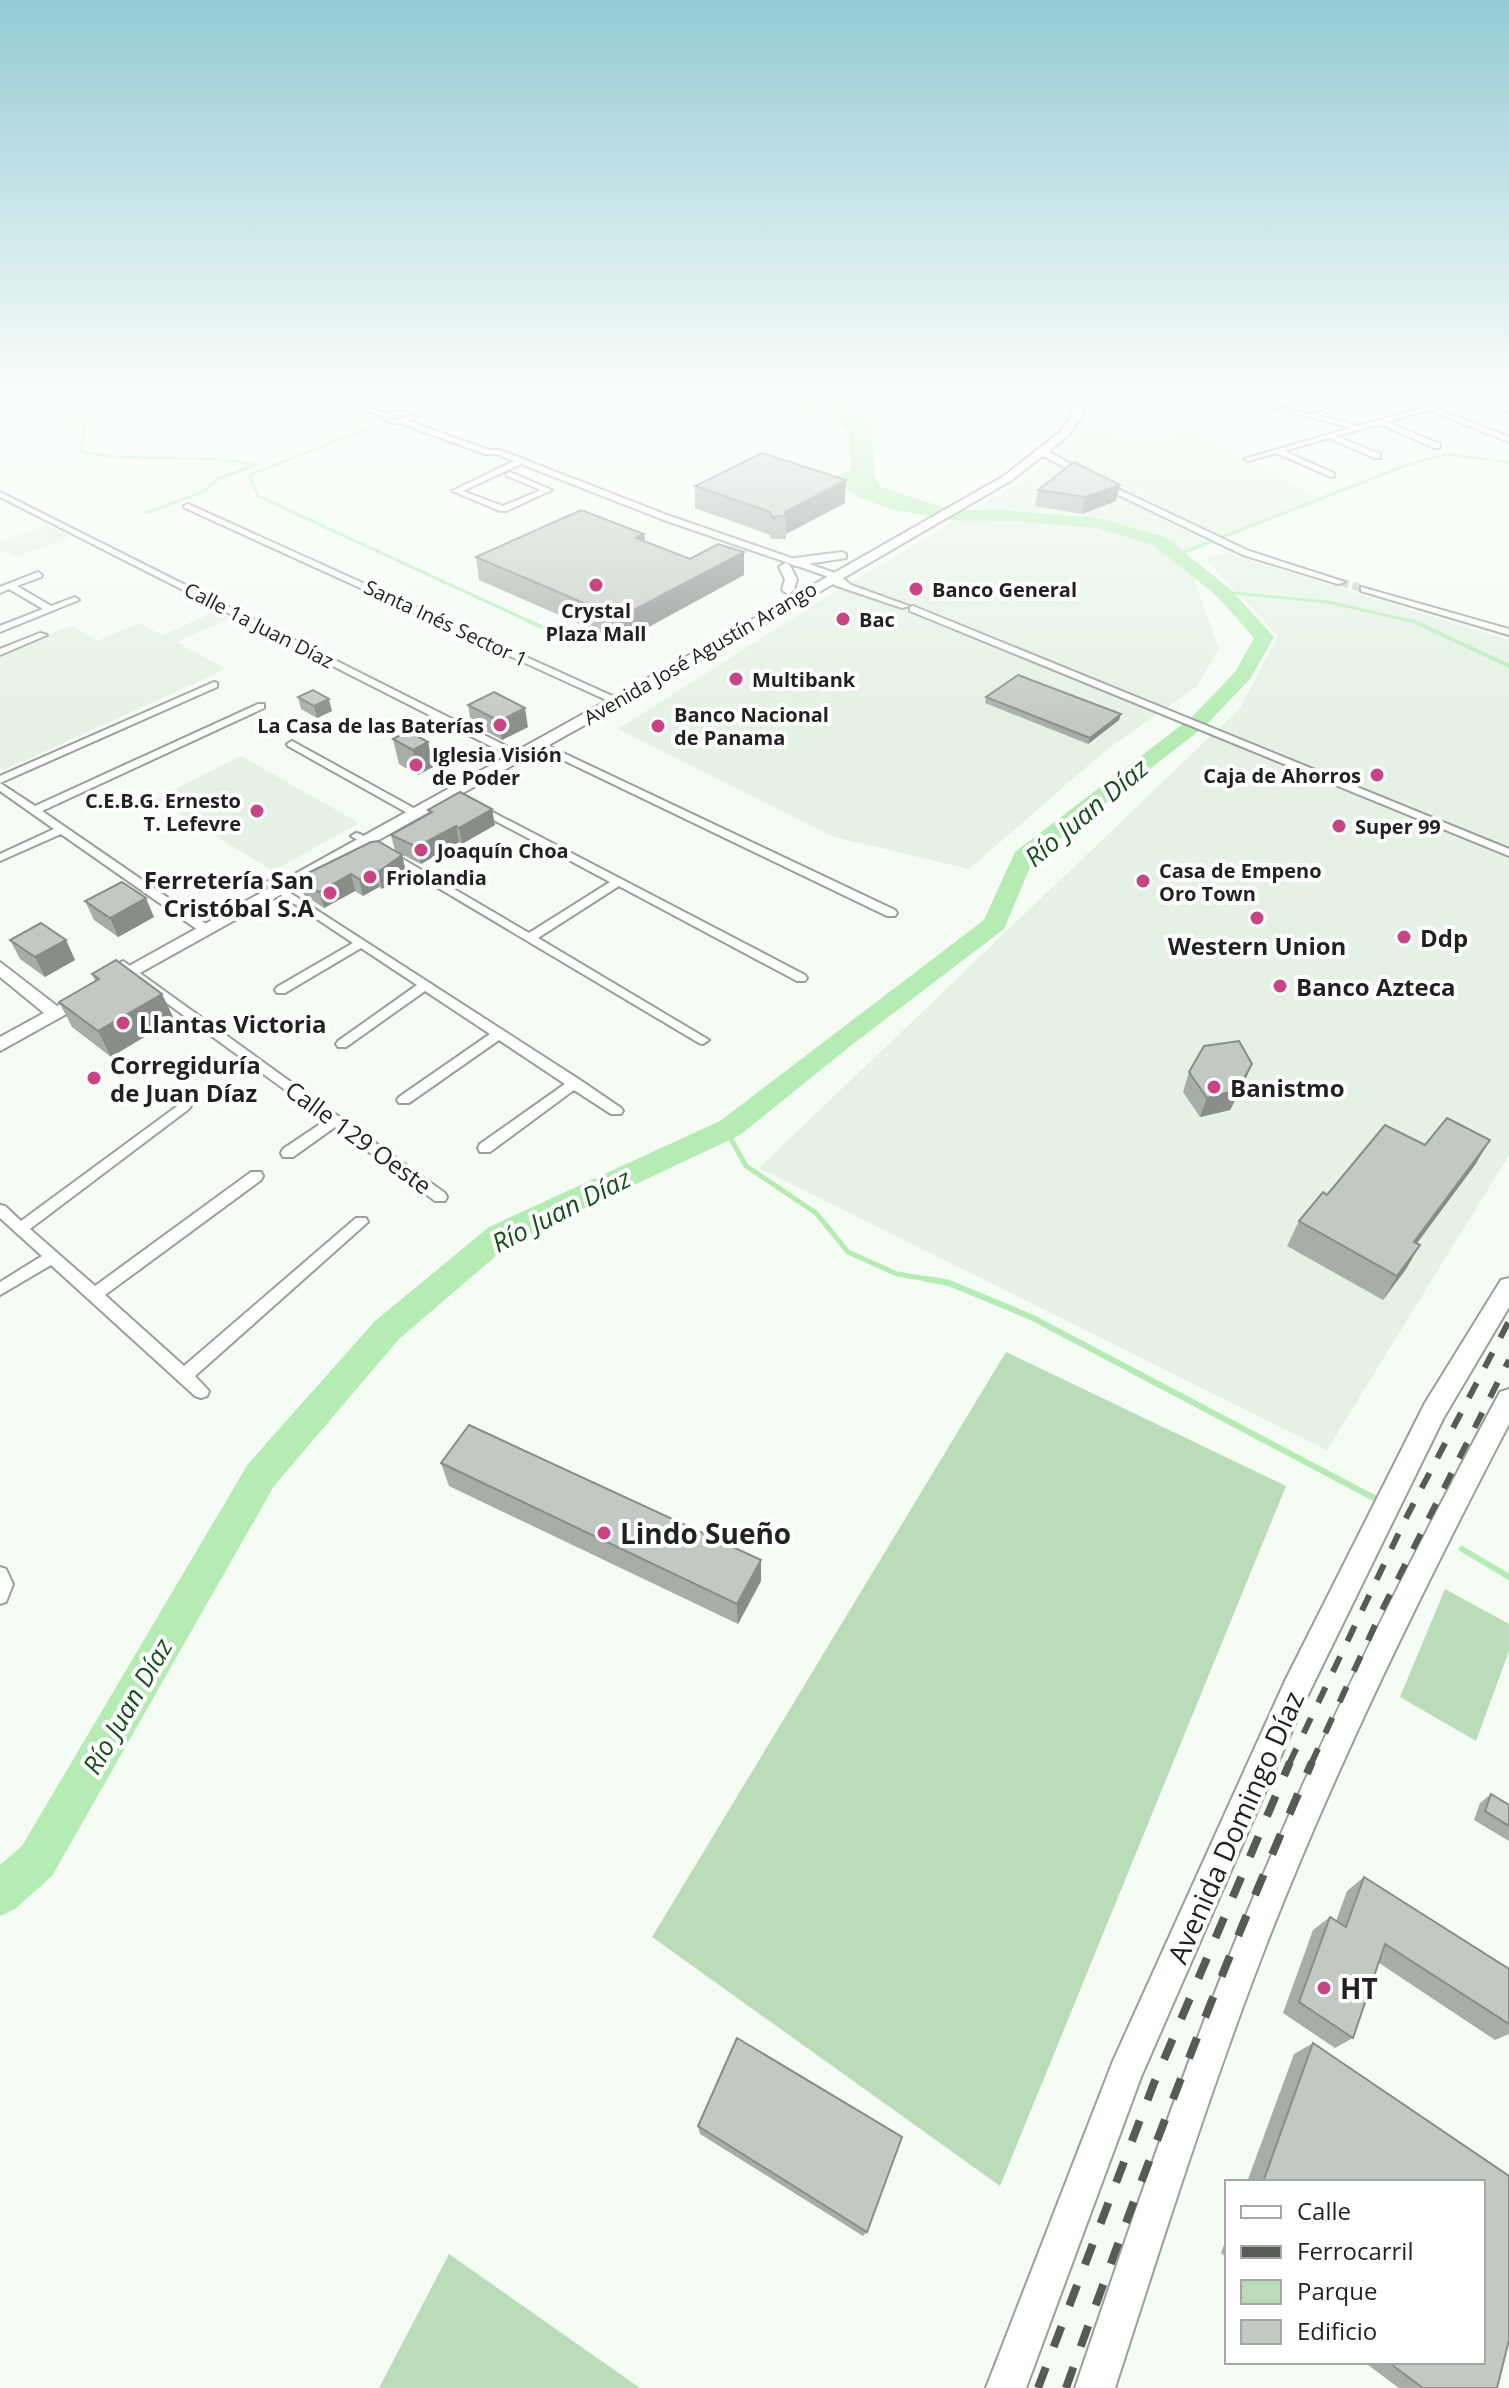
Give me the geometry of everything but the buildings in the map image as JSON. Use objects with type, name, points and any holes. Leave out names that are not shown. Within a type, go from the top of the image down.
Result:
[{"type":"main road","name":"Avenida José Agustín Arango","points":[[0,1032],[51,1010],[128,968],[612,699],[823,576],[950,510]]},
{"type":"main road","name":"Avenida José Agustín Arango","points":[[514,754],[540,745],[719,636],[788,590],[823,576],[848,553],[790,565]]},
{"type":"main road","points":[[788,590],[790,565]]},
{"type":"main road","points":[[0,968],[51,1010]]},
{"type":"main road","name":"Avenida José Agustín Arango","points":[[0,1045],[51,1010]]},
{"type":"main road","name":"Avenida Domingo Díaz","points":[[1006,2388],[1125,2073],[1295,1691],[1434,1411],[1509,1287]]},
{"type":"main road","points":[[1095,2388],[1186,2116],[1286,1859],[1357,1701],[1509,1400]]},
{"type":"street","name":"Calle 1a Juan Díaz","points":[[33,510],[514,754]]},
{"type":"street","name":"Santa Inés Sector 1","points":[[198,510],[612,699]]},
{"type":"street","points":[[647,510],[677,526],[909,608],[1509,853]]},
{"type":"street","points":[[1158,510],[1246,553],[1341,582]]},
{"type":"street","points":[[0,590],[38,575]]},
{"type":"street","points":[[10,586],[51,610]]},
{"type":"street","points":[[1364,589],[1509,632]]},
{"type":"street","points":[[0,629],[75,600]]},
{"type":"street","points":[[0,652],[43,635]]},
{"type":"street","points":[[201,926],[0,783],[214,685]]},
{"type":"street","points":[[35,810],[261,706]]},
{"type":"street","points":[[292,744],[411,811]]},
{"type":"street","points":[[540,745],[891,913]]},
{"type":"street","points":[[446,791],[801,978]]},
{"type":"street","points":[[0,858],[62,829]]},
{"type":"street","points":[[361,838],[703,1040]]},
{"type":"street","points":[[529,938],[618,882]]},
{"type":"street","points":[[275,886],[616,1111]]},
{"type":"street","points":[[281,990],[361,943]]},
{"type":"street","name":"Calle 129 Oeste","points":[[128,968],[440,1197]]},
{"type":"street","points":[[342,1044],[425,985]]},
{"type":"street","points":[[404,1100],[499,1034]]},
{"type":"street","points":[[485,1148],[575,1083]]},
{"type":"street","points":[[20,1229],[184,1106]]},
{"type":"street","points":[[288,1153],[336,1120]]},
{"type":"street","points":[[94,1295],[256,1176]]},
{"type":"street","points":[[0,1210],[201,1391]]},
{"type":"street","points":[[184,1376],[361,1222]]},
{"type":"street","points":[[0,1289],[52,1257]]},
{"type":"street","points":[[0,1575],[4,1584],[0,1596]]},
{"type":"shaded area","points":[[898,510],[1007,510],[1054,525],[1005,518],[943,519]]},
{"type":"shaded area","points":[[972,510],[1287,510],[1185,554],[1219,649],[1197,686],[1105,751],[969,869],[834,837],[618,729],[807,609]]},
{"type":"shaded area","points":[[47,525],[71,537],[16,557],[0,549],[0,542]]},
{"type":"shaded area","points":[[1226,553],[1509,640],[1509,1155],[1327,1450],[759,1168],[1240,708],[1278,636],[1205,558]]},
{"type":"shaded area","points":[[217,611],[231,618],[177,642],[226,669],[4,770],[0,767],[0,654],[73,625],[97,641],[139,623],[162,635]]},
{"type":"shaded area","name":"C.E.B.G. Ernesto T. Lefevre","points":[[241,756],[359,823],[273,871],[156,799]]},
{"type":"green space","points":[[1006,1352],[1286,1486],[1000,2186],[652,1937]]},
{"type":"green space","points":[[1445,1589],[1509,1624],[1509,1651],[1476,1741],[1400,1697]]},
{"type":"green space","points":[[449,2254],[640,2388],[379,2388]]},
{"type":"waterway","points":[[146,513],[153,510]]},
{"type":"waterway","points":[[289,510],[531,622]]},
{"type":"waterway","name":"Río Juan Díaz","points":[[0,1894],[37,1861],[261,1475],[387,1330],[500,1235],[730,1128],[839,1041],[995,924],[1023,857],[1198,722],[1243,675],[1264,637],[1223,592],[1159,541],[1098,523],[1014,516],[949,515],[936,510]]},
{"type":"waterway","points":[[1177,555],[1291,510]]},
{"type":"waterway","points":[[1223,592],[1328,602],[1415,622]]},
{"type":"waterway","points":[[526,620],[562,636]]},
{"type":"waterway","points":[[1411,620],[1509,666]]},
{"type":"waterway","points":[[726,1130],[746,1166],[816,1213],[848,1252],[897,1274],[935,1280]]},
{"type":"waterway","points":[[928,1279],[935,1280]]},
{"type":"waterway","points":[[935,1280],[939,1281]]},
{"type":"waterway","points":[[935,1280],[949,1283],[1031,1317],[1374,1498]]},
{"type":"waterway","points":[[1462,1549],[1509,1577]]},
{"type":"tunnel","points":[[1341,582],[1364,589]]},
{"type":"railway","points":[[1289,1764],[1406,1518],[1509,1321]]},
{"type":"railway","points":[[1311,1764],[1382,1610],[1509,1360]]},
{"type":"railway","points":[[1038,2388],[1154,2083],[1290,1762]]},
{"type":"railway","points":[[1066,2388],[1183,2072],[1312,1762]]},
{"type":"place","name":"Crystal Plaza Mall","points":[[596,585]]},
{"type":"place","name":"Banco General","points":[[916,589]]},
{"type":"place","name":"Bac","points":[[843,619]]},
{"type":"place","name":"Multibank","points":[[736,679]]},
{"type":"place","name":"La Casa de las Baterías","points":[[500,725]]},
{"type":"place","name":"Banco Nacional de Panama","points":[[658,726]]},
{"type":"place","name":"Iglesia Visión de Poder","points":[[416,765]]},
{"type":"place","name":"Caja de Ahorros","points":[[1377,775]]},
{"type":"place","name":"C.E.B.G. Ernesto T. Lefevre","points":[[257,811]]},
{"type":"place","name":"Super 99","points":[[1339,826]]},
{"type":"place","name":"Joaquín Choa","points":[[421,850]]},
{"type":"place","name":"Friolandia","points":[[370,877]]},
{"type":"place","name":"Casa de Empeno Oro Town","points":[[1143,881]]},
{"type":"place","name":"Ferretería San Cristóbal S.A","points":[[330,893]]},
{"type":"place","name":"Western Union","points":[[1257,918]]},
{"type":"place","name":"Ddp","points":[[1404,937]]},
{"type":"place","name":"Banco Azteca","points":[[1280,986]]},
{"type":"place","name":"Llantas Victoria","points":[[123,1023]]},
{"type":"place","name":"Corregiduría de Juan Díaz","points":[[94,1078]]},
{"type":"place","name":"Banistmo","points":[[1214,1087]]},
{"type":"place","name":"Lindo Sueño","points":[[604,1533]]},
{"type":"place","name":"HT","points":[[1324,1988]]}]
